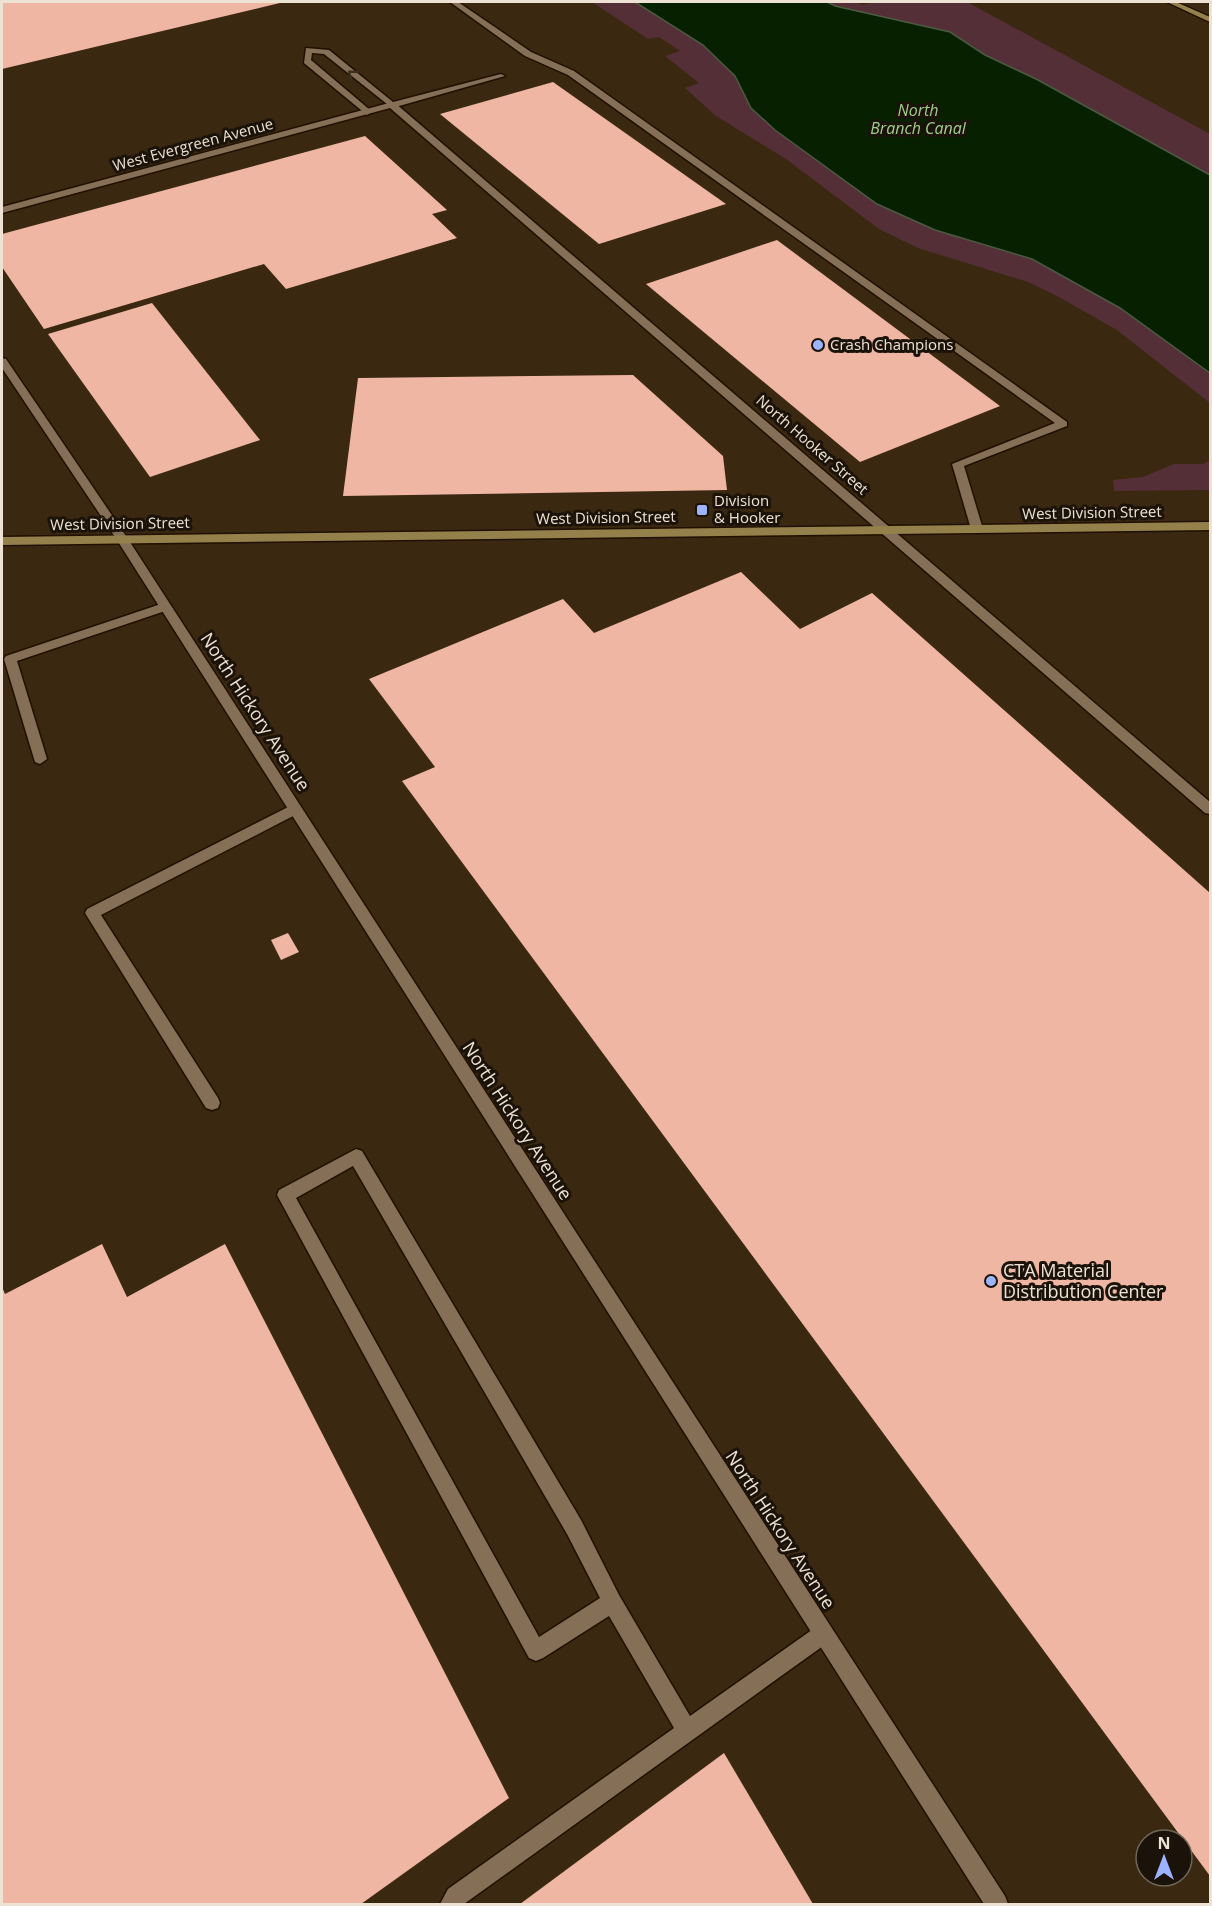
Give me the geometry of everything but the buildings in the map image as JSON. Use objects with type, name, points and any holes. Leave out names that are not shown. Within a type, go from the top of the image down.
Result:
[{"type":"main road","points":[[1171,2],[1210,20]]},
{"type":"main road","name":"West Division Street","points":[[2,541],[1210,526]]},
{"type":"street","points":[[454,2],[528,54],[572,73],[1063,424],[958,464],[977,529]]},
{"type":"street","name":"North Hooker Street","points":[[367,112],[307,60],[309,50],[326,52],[392,105],[1210,809]]},
{"type":"street","name":"West Evergreen Avenue","points":[[2,210],[501,76]]},
{"type":"street","name":"North Hickory Avenue","points":[[2,361],[122,539],[997,1905]]},
{"type":"street","points":[[40,759],[10,659],[164,607]]},
{"type":"street","points":[[213,1103],[92,913],[294,809]]},
{"type":"street","points":[[612,1602],[536,1651],[285,1195],[356,1156],[574,1527],[612,1602],[687,1731]]},
{"type":"street","points":[[451,1905],[456,1897],[823,1634]]},
{"type":"shaded area","points":[[592,2],[635,2],[703,45],[735,76],[751,108],[775,130],[877,204],[935,230],[1032,259],[1120,308],[1210,373],[1210,403],[1117,330],[1057,296],[1028,282],[918,248],[879,229],[786,159],[716,116],[685,88],[699,83],[665,56],[680,51],[659,37],[648,39]]},
{"type":"shaded area","points":[[827,2],[856,2],[863,5],[874,2],[967,2],[1210,134],[1210,175],[1038,80],[985,55],[971,44]]},
{"type":"shaded area","points":[[1210,460],[1210,490],[1114,491],[1113,480],[1143,477],[1174,464],[1203,464]]},
{"type":"water","name":"North Branch Canal","points":[[635,2],[827,2],[835,6],[950,32],[985,55],[1038,80],[1210,175],[1210,373],[1120,308],[1032,259],[935,230],[877,204],[775,130],[751,108],[735,76],[703,45]]},
{"type":"place","name":"Crash Champions","points":[[818,345]]},
{"type":"place","name":"Division & Hooker","points":[[702,510]]},
{"type":"place","name":"CTA Material Distribution Center","points":[[991,1281]]}]
